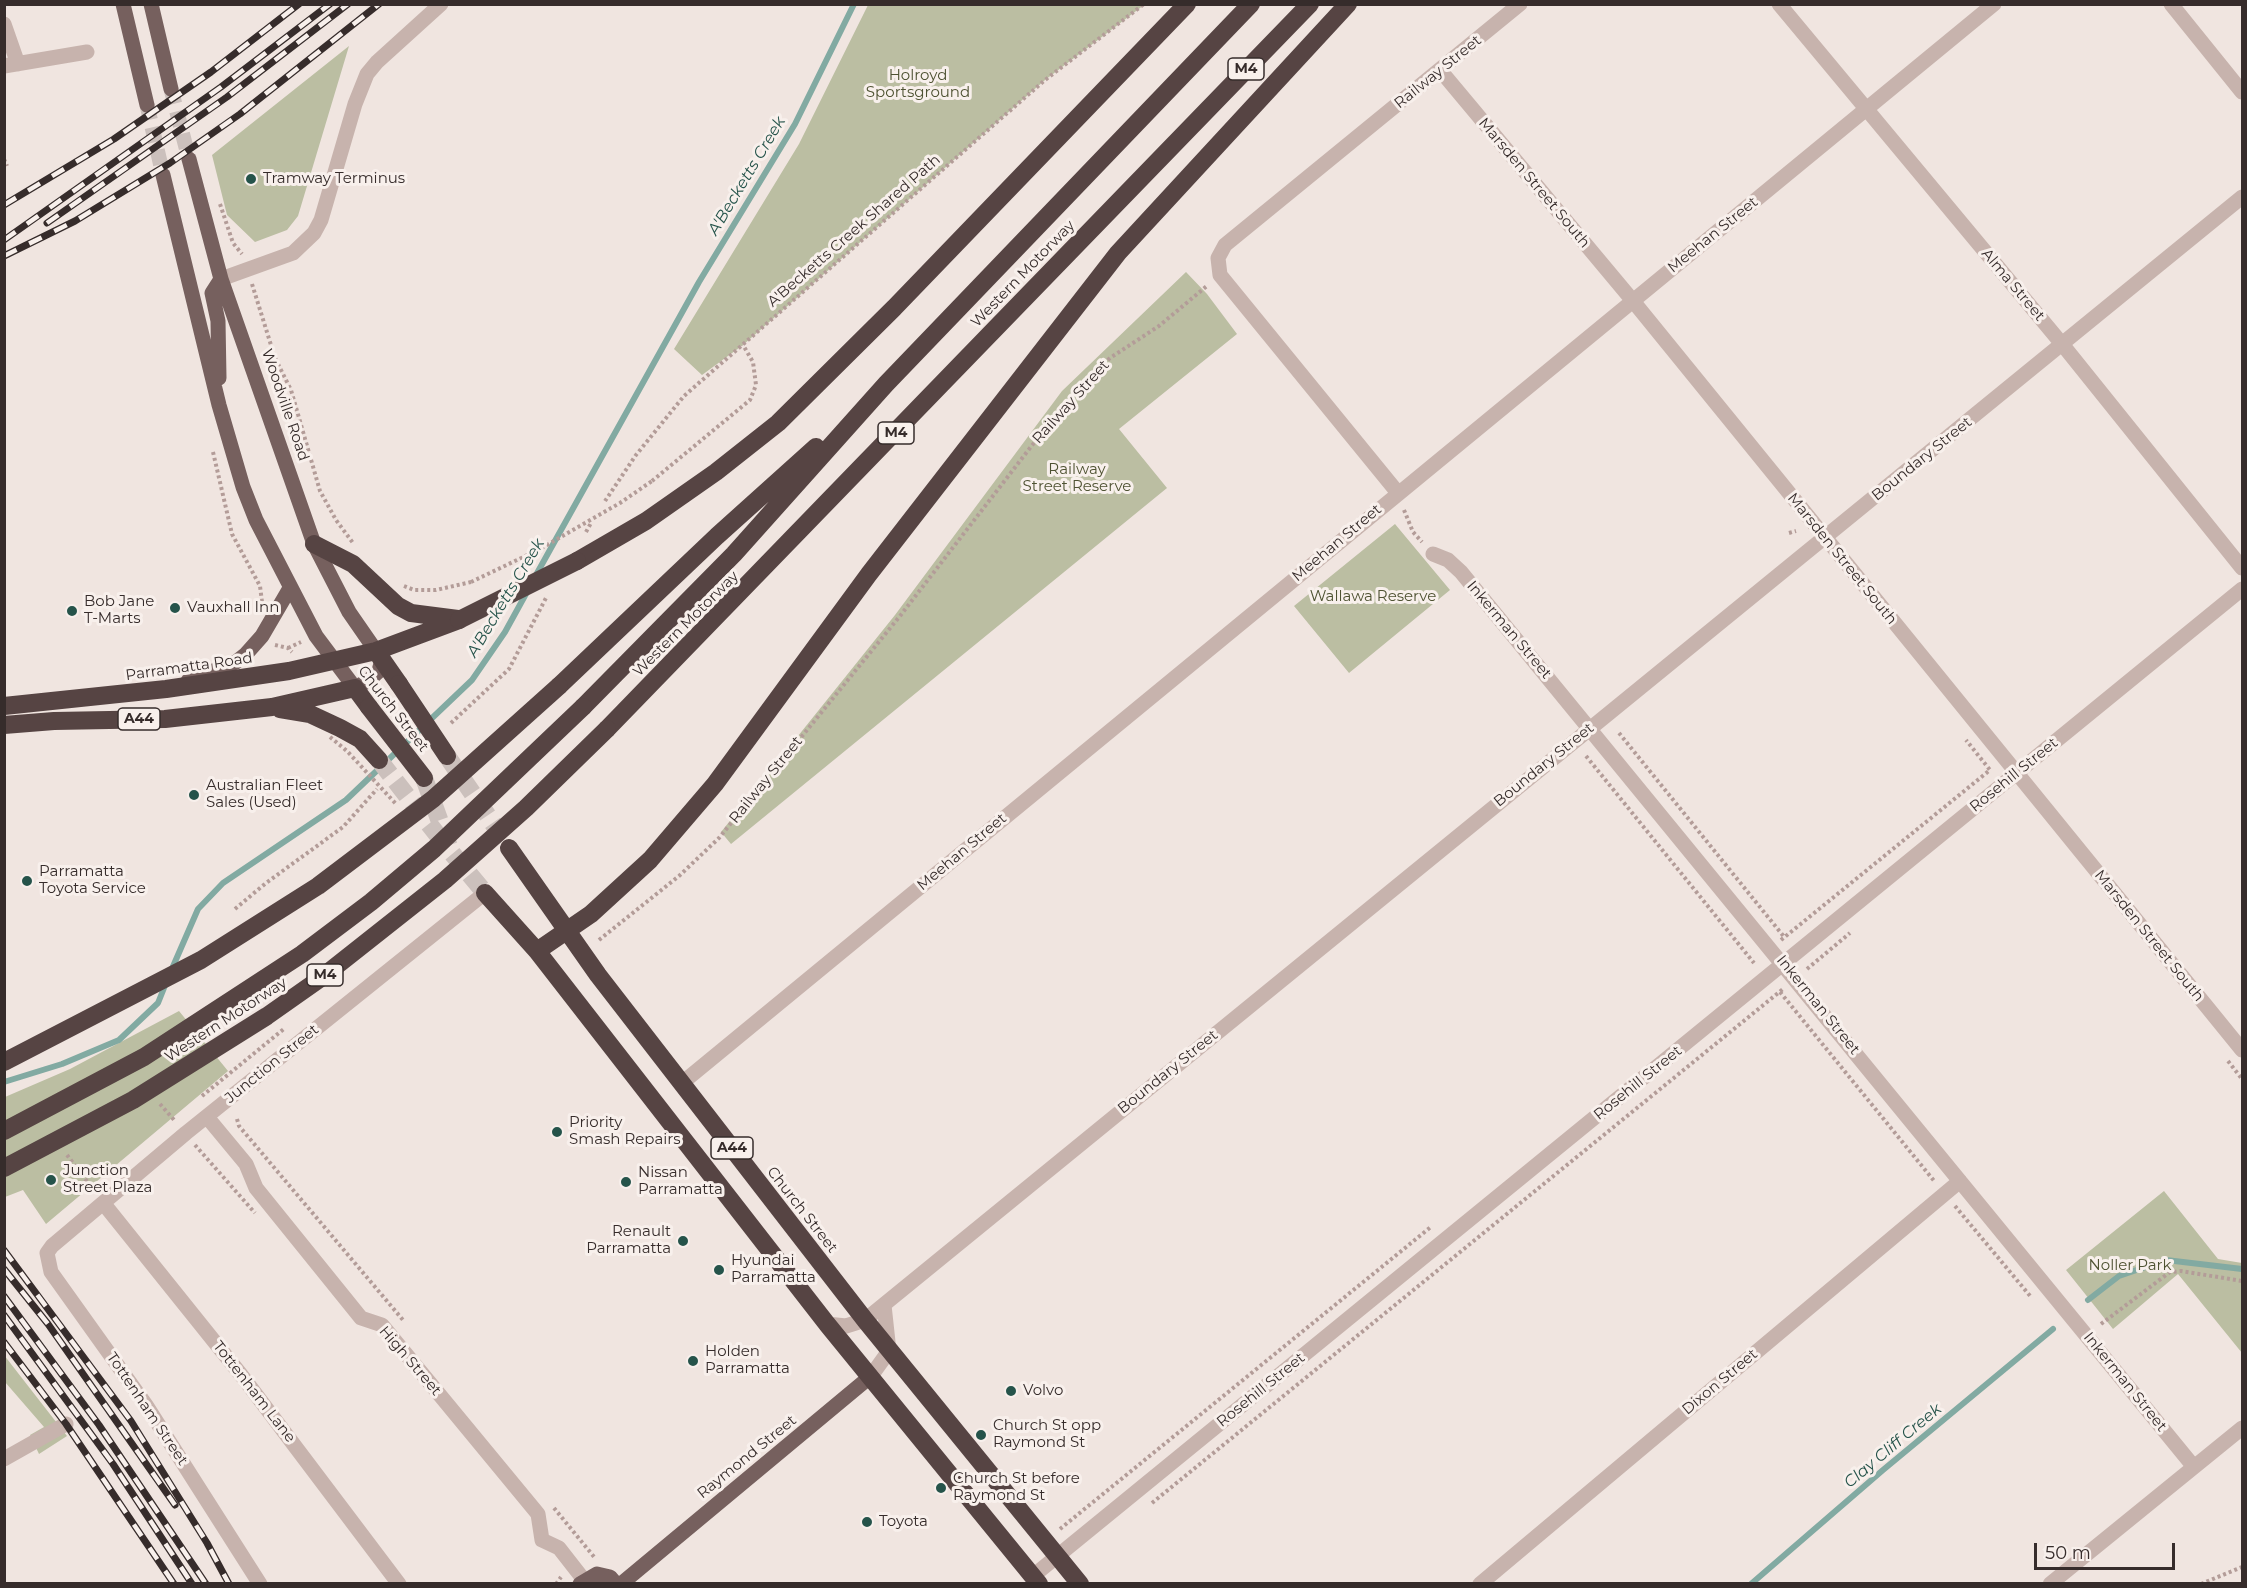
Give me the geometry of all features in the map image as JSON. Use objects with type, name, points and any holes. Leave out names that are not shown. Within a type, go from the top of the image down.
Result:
[{"type":"highway","name":"Parramatta Road","points":[[4,706],[166,689],[379,655],[459,620],[576,561],[646,521],[716,472],[778,423],[894,308],[1187,4]]},
{"type":"highway","name":"Western Motorway","points":[[4,1131],[144,1058],[302,954],[371,902],[434,849],[583,707],[734,554],[886,384],[1251,4]]},
{"type":"highway","name":"Western Motorway","points":[[4,1168],[133,1100],[258,1023],[321,978],[445,880],[526,808],[607,729],[1310,4]]},
{"type":"highway","points":[[537,951],[566,932],[624,886],[708,792],[869,574],[1118,253],[1348,4]]},
{"type":"highway","name":"Western Motorway","points":[[4,1062],[201,960],[318,886],[433,799],[560,686],[717,536],[886,384]]},
{"type":"highway","points":[[314,544],[353,564],[398,606],[411,613],[459,620]]},
{"type":"highway","name":"Church Street","points":[[379,655],[447,756]]},
{"type":"highway","name":"Church Street","points":[[355,688],[424,778]]},
{"type":"highway","name":"A44","points":[[4,725],[54,721],[165,719],[272,707],[355,688]]},
{"type":"highway","name":"A44","points":[[272,707],[310,714],[335,733],[360,739],[379,760]]},
{"type":"highway","name":"Church Street","points":[[509,848],[566,932],[889,1351],[1080,1584]]},
{"type":"highway","name":"A44","points":[[485,893],[537,951],[827,1324],[1036,1580]]},
{"type":"main road","points":[[123,4],[147,105]]},
{"type":"main road","points":[[151,4],[171,89]]},
{"type":"main road","name":"Woodville Road","points":[[189,159],[221,279],[314,544],[349,612],[379,655]]},
{"type":"main road","points":[[163,175],[219,405],[243,487],[256,520],[290,588],[316,636],[334,661]]},
{"type":"main road","points":[[219,405],[218,321],[212,293],[221,279]]},
{"type":"main road","points":[[166,689],[236,662],[262,636],[290,588]]},
{"type":"main road","name":"A44","points":[[355,688],[369,680],[379,670],[379,655]]},
{"type":"main road","name":"Church Street","points":[[334,661],[355,688]]},
{"type":"main road","name":"Raymond Street","points":[[619,1584],[871,1376]]},
{"type":"main road","points":[[582,1582],[590,1576],[604,1575],[619,1584]]},
{"type":"street","points":[[221,279],[293,253],[314,233],[321,220],[360,89],[367,74],[377,62],[441,4]]},
{"type":"street","name":"Railway Street","points":[[1220,275],[1218,258],[1225,245],[1520,4]]},
{"type":"street","name":"Alma Street","points":[[1779,4],[2062,345],[2242,568]]},
{"type":"street","name":"Meehan Street","points":[[682,1083],[1994,4]]},
{"type":"street","points":[[2171,4],[2242,92]]},
{"type":"street","points":[[4,24],[11,65],[87,52]]},
{"type":"street","name":"Marsden Street South","points":[[1440,70],[1633,301],[2242,1050]]},
{"type":"street","name":"Boundary Street","points":[[865,1320],[2242,197]]},
{"type":"street","points":[[1220,275],[1398,493]]},
{"type":"street","name":"Inkerman Street","points":[[1433,554],[1448,560],[1461,572],[1771,947],[2194,1467]]},
{"type":"street","name":"Rosehill Street","points":[[1036,1580],[1058,1557],[2242,589]]},
{"type":"street","name":"Junction Street","points":[[62,1238],[207,1117],[485,893]]},
{"type":"street","name":"High Street","points":[[207,1117],[246,1164],[256,1188],[361,1318],[382,1325],[538,1514],[542,1540],[559,1548],[582,1582]]},
{"type":"street","name":"Dixon Street","points":[[1480,1584],[1960,1180]]},
{"type":"street","name":"Tottenham Lane","points":[[104,1204],[242,1376],[399,1584]]},
{"type":"street","name":"Tottenham Street","points":[[62,1238],[47,1253],[51,1272],[146,1405],[260,1584]]},
{"type":"street","points":[[884,1305],[889,1351]]},
{"type":"street","points":[[827,1324],[857,1325],[865,1320]]},
{"type":"street","name":"Raymond Street","points":[[871,1376],[889,1351]]},
{"type":"street","points":[[4,1459],[66,1424]]},
{"type":"street","points":[[2050,1584],[2242,1428]]},
{"type":"path","name":"A'Becketts Creek Shared Path","points":[[605,501],[636,455],[684,396],[1044,80],[1144,4]]},
{"type":"path","points":[[4,159],[7,166]]},
{"type":"path","name":"Railway Street","points":[[599,940],[679,876],[719,838],[900,616],[1054,417],[1092,375],[1110,358],[1159,326],[1220,275]]},
{"type":"path","points":[[255,291],[275,358],[291,390],[320,490],[336,520],[360,551]]},
{"type":"path","points":[[398,583],[414,590],[436,590],[471,582],[538,550],[652,481],[750,400],[756,385],[753,362],[743,345]]},
{"type":"path","points":[[1398,493],[1413,532],[1433,554]]},
{"type":"path","points":[[586,532],[591,523]]},
{"type":"path","points":[[1790,532],[1796,531]]},
{"type":"path","points":[[451,723],[510,669],[548,595]]},
{"type":"path","points":[[270,644],[288,648]]},
{"type":"path","points":[[335,733],[347,751],[401,810]]},
{"type":"path","name":"Inkerman Street","points":[[1619,733],[1815,975]]},
{"type":"path","name":"Inkerman Street","points":[[1586,756],[1754,963]]},
{"type":"path","name":"Rosehill Street","points":[[1749,968],[1771,947],[1990,770]]},
{"type":"path","points":[[235,909],[266,883],[343,827],[377,789]]},
{"type":"path","points":[[1149,1506],[1796,979],[1853,930]]},
{"type":"path","name":"Inkerman Street","points":[[1780,992],[2036,1304]]},
{"type":"path","points":[[237,1119],[239,1126]]},
{"type":"path","points":[[198,1147],[252,1213],[279,1216]]},
{"type":"path","points":[[1060,1529],[1438,1221]]},
{"type":"path","points":[[2101,1324],[2170,1272],[2181,1271],[2242,1281]]},
{"type":"path","name":"Inkerman Street","points":[[2094,1315],[2107,1332]]},
{"type":"path","points":[[2201,1584],[2242,1567]]},
{"type":"green space","name":"Holroyd Sportsground","points":[[868,5],[1144,5],[1045,80],[743,345],[702,375],[674,349],[799,144]]},
{"type":"green space","points":[[349,46],[298,216],[287,230],[255,242],[227,215],[212,155]]},
{"type":"green space","name":"Railway Street Reserve","points":[[1186,272],[1207,294],[1237,334],[1119,429],[1167,488],[731,844],[721,832],[895,615],[1062,391]]},
{"type":"green space","name":"Wallawa Reserve","points":[[1395,524],[1450,590],[1349,673],[1294,606]]},
{"type":"green space","name":"Junction Street Plaza","points":[[179,1011],[228,1071],[46,1224],[23,1190],[5,1197],[5,1097],[70,1069]]},
{"type":"green space","name":"Noller Park","points":[[2164,1191],[2218,1259],[2242,1263],[2242,1353],[2178,1274],[2113,1329],[2066,1270]]},
{"type":"green space","points":[[4,1355],[67,1436],[39,1454],[30,1435],[44,1427],[5,1382]]},
{"type":"waterway","name":"A'Becketts Creek","points":[[536,575],[699,282],[795,124],[854,4]]},
{"type":"waterway","name":"A'Becketts Creek","points":[[171,971],[198,909],[223,883],[346,800],[472,680],[505,632],[527,592]]},
{"type":"waterway","name":"A'Becketts Creek","points":[[4,1082],[62,1064],[119,1040],[158,1003],[166,983]]},
{"type":"waterway","name":"Clay Cliff Creek","points":[[2088,1300],[2119,1276],[2166,1260],[2242,1269]]},
{"type":"waterway","name":"Clay Cliff Creek","points":[[1751,1584],[1883,1470],[2053,1329]]},
{"type":"tunnel","points":[[171,89],[189,159]]},
{"type":"tunnel","points":[[147,105],[163,175]]},
{"type":"tunnel","points":[[447,756],[507,844]]},
{"type":"tunnel","points":[[379,760],[443,842]]},
{"type":"tunnel","points":[[424,778],[451,852],[485,893]]},
{"type":"railway","points":[[4,205],[114,139],[211,72],[299,4]]},
{"type":"railway","points":[[4,240],[221,87],[330,4]]},
{"type":"railway","points":[[47,223],[227,97],[348,4]]},
{"type":"railway","points":[[4,256],[75,221],[170,163],[240,114],[379,4]]},
{"type":"railway","points":[[4,1250],[131,1421],[207,1543],[229,1584]]},
{"type":"railway","points":[[4,1269],[48,1324],[175,1505]]},
{"type":"railway","points":[[4,1296],[99,1425],[206,1584]]},
{"type":"railway","points":[[4,1315],[113,1464],[192,1584]]},
{"type":"railway","points":[[4,1342],[66,1424],[174,1584]]},
{"type":"place","name":"Tramway Terminus","points":[[251,179]]},
{"type":"place","name":"Vauxhall Inn","points":[[175,608]]},
{"type":"place","name":"Bob Jane T-Marts","points":[[72,611]]},
{"type":"place","name":"Australian Fleet Sales (Used)","points":[[194,795]]},
{"type":"place","name":"Parramatta Toyota Service","points":[[27,881]]},
{"type":"place","name":"Priority Smash Repairs","points":[[557,1132]]},
{"type":"place","name":"Junction Street Plaza","points":[[51,1180]]},
{"type":"place","name":"Nissan Parramatta","points":[[626,1182]]},
{"type":"place","name":"Renault Parramatta","points":[[683,1241]]},
{"type":"place","name":"Hyundai Parramatta","points":[[719,1270]]},
{"type":"place","name":"Holden Parramatta","points":[[693,1361]]},
{"type":"place","name":"Volvo","points":[[1011,1391]]},
{"type":"place","name":"Church St opp Raymond St","points":[[981,1435]]},
{"type":"place","name":"Church St before Raymond St","points":[[941,1488]]},
{"type":"place","name":"Toyota","points":[[867,1522]]}]
